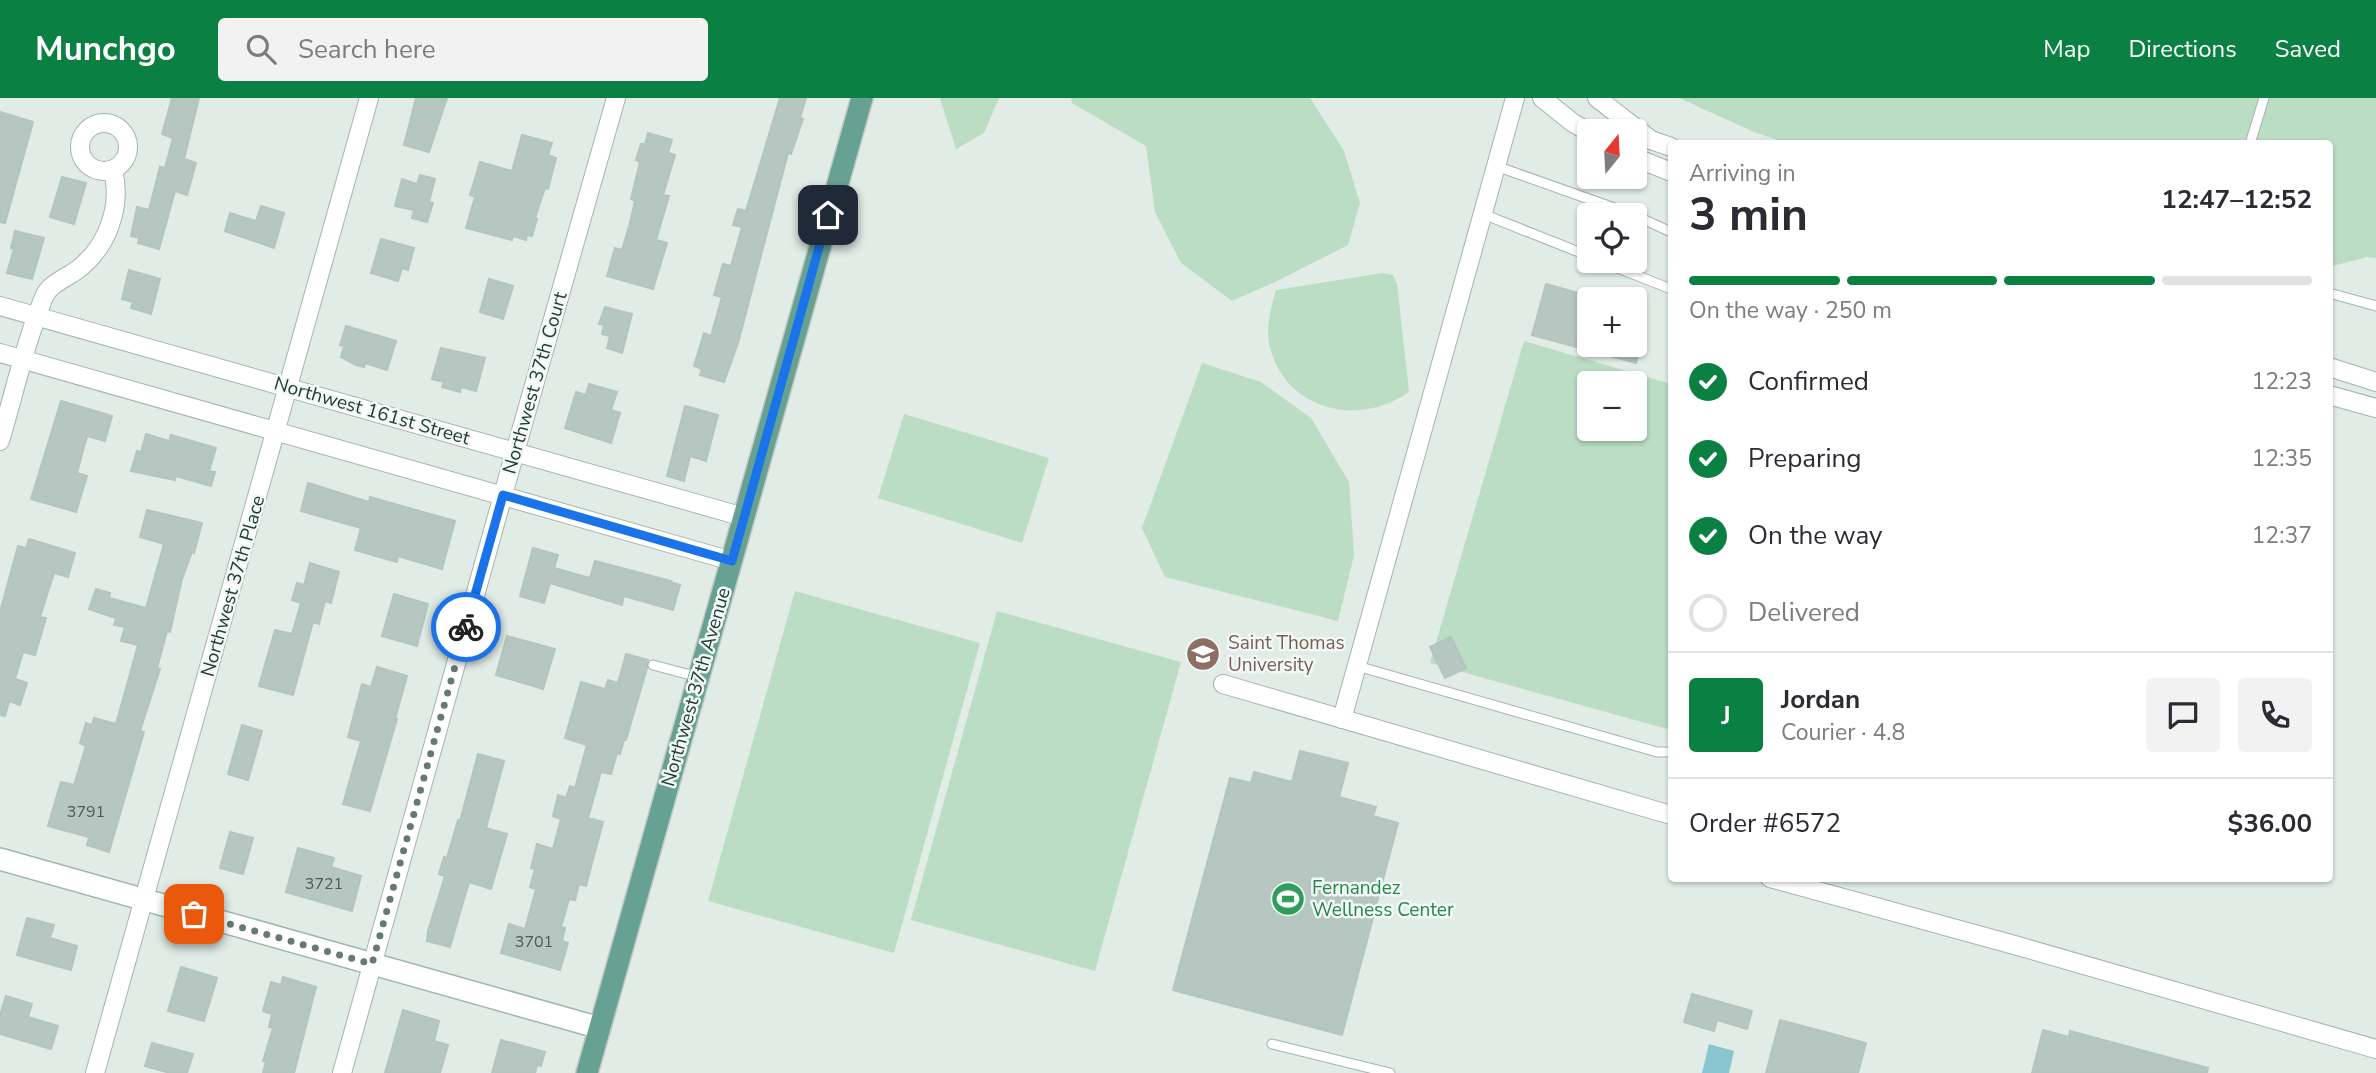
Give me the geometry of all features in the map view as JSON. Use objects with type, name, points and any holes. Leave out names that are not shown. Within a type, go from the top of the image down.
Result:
[{"type":"main road","name":"Northwest 37th Avenue","points":[[587,1073],[862,98]]},
{"type":"street","name":"Northwest 37th Place","points":[[95,1073],[369,98]]},
{"type":"street","name":"Northwest 37th Court","points":[[342,1073],[616,98]]},
{"type":"street","points":[[1342,719],[1515,98]]},
{"type":"street","points":[[1542,98],[1577,125]]},
{"type":"street","points":[[1597,98],[1651,140],[1668,146]]},
{"type":"street","points":[[1647,162],[1668,171]]},
{"type":"street","points":[[0,441],[46,292],[88,261],[103,242],[116,201],[117,187],[113,170]]},
{"type":"street","name":"Northwest 161st Street","points":[[0,306],[744,517]]},
{"type":"street","points":[[0,353],[732,561]]},
{"type":"street","points":[[2333,368],[2376,382]]},
{"type":"street","points":[[2333,396],[2376,408]]},
{"type":"street","points":[[1223,684],[1668,814]]},
{"type":"street","points":[[0,859],[600,1028]]},
{"type":"street","points":[[1785,882],[2376,1049]]},
{"type":"lane","points":[[2251,140],[2264,98]]},
{"type":"lane","points":[[1496,166],[1600,203]]},
{"type":"lane","points":[[1483,214],[1577,251]]},
{"type":"lane","points":[[1647,221],[1668,231]]},
{"type":"lane","points":[[1630,273],[1668,288]]},
{"type":"lane","points":[[2333,294],[2376,306]]},
{"type":"lane","points":[[653,665],[699,678]]},
{"type":"lane","points":[[1357,666],[1657,752],[1668,752]]},
{"type":"lane","points":[[1272,1044],[1390,1073]]},
{"type":"green space","points":[[940,98],[999,98],[984,133],[956,149]]},
{"type":"green space","points":[[1071,98],[1310,98],[1344,151],[1360,203],[1348,245],[1232,301],[1181,263],[1155,212],[1146,146],[1072,103]]},
{"type":"green space","points":[[1679,98],[2376,98],[2376,258],[2367,257],[2333,266],[2333,140],[1777,140]]},
{"type":"green space","points":[[1382,273],[1393,275],[1397,284],[1409,392],[1389,403],[1367,409],[1345,410],[1324,406],[1305,397],[1289,384],[1277,366],[1269,343],[1269,323],[1276,290]]},
{"type":"green space","points":[[1524,341],[1627,371],[1577,371],[1577,441],[1647,441],[1647,377],[1668,383],[1668,729],[1430,663]]},
{"type":"green space","points":[[1202,363],[1261,382],[1311,418],[1349,482],[1354,555],[1338,621],[1165,577],[1142,528]]},
{"type":"green space","points":[[904,414],[1049,458],[1022,543],[878,498]]},
{"type":"green space","points":[[795,591],[980,643],[894,953],[708,901]]},
{"type":"green space","points":[[997,611],[1181,662],[1095,971],[911,920]]},
{"type":"water","points":[[1709,1044],[1734,1051],[1729,1073],[1702,1073]]},
{"type":"building","points":[[172,98],[199,98],[184,159],[196,163],[187,195],[175,191],[159,249],[138,243],[139,238],[131,236],[137,207],[149,210],[160,167],[165,168],[173,138],[162,134]]},
{"type":"building","points":[[416,98],[447,98],[429,152],[404,145]]},
{"type":"building","points":[[780,98],[806,98],[800,118],[803,119],[791,154],[788,153],[738,343],[724,382],[700,375],[702,369],[694,366],[704,333],[711,336],[722,297],[714,295],[723,264],[731,266],[742,227],[733,225],[738,209],[746,211]]},
{"type":"building","points":[[0,112],[33,122],[5,223],[0,222]]},
{"type":"building","points":[[648,133],[672,140],[668,153],[675,155],[663,195],[669,196],[656,240],[667,243],[653,289],[607,276],[615,248],[622,250],[630,223],[635,201],[631,199],[640,162],[636,160]]},
{"type":"building","points":[[522,135],[552,143],[548,155],[556,158],[548,189],[545,188],[535,218],[537,219],[532,236],[527,235],[526,240],[513,236],[512,240],[466,228],[475,197],[470,195],[480,162],[512,171]]},
{"type":"building","points":[[420,175],[435,179],[429,202],[433,203],[427,222],[412,218],[414,210],[395,206],[402,179],[417,184]]},
{"type":"building","points":[[62,177],[86,183],[74,224],[50,217]]},
{"type":"building","points":[[261,206],[284,213],[274,248],[225,231],[230,213],[256,221]]},
{"type":"building","points":[[15,231],[44,238],[32,279],[7,273],[14,249],[11,248]]},
{"type":"building","points":[[381,239],[414,248],[408,270],[402,268],[398,281],[371,273]]},
{"type":"building","points":[[129,270],[160,279],[151,314],[131,308],[133,302],[122,299]]},
{"type":"building","points":[[489,279],[513,286],[503,319],[480,312]]},
{"type":"building","points":[[1546,284],[1577,293],[1577,347],[1532,335]]},
{"type":"building","points":[[605,307],[632,314],[622,353],[607,348],[610,336],[602,334],[604,325],[599,324]]},
{"type":"building","points":[[346,326],[396,341],[387,370],[365,363],[364,367],[356,365],[341,357],[344,346],[340,345]]},
{"type":"building","points":[[441,348],[485,358],[476,391],[461,387],[460,392],[442,387],[444,382],[432,379]]},
{"type":"building","points":[[1614,357],[1638,357],[1636,363]]},
{"type":"building","points":[[589,384],[617,392],[611,410],[620,413],[611,443],[565,428],[576,392],[586,395]]},
{"type":"building","points":[[61,401],[112,416],[105,441],[87,436],[77,473],[87,476],[76,512],[31,499]]},
{"type":"building","points":[[685,406],[718,415],[706,461],[690,456],[684,481],[667,476]]},
{"type":"building","points":[[146,434],[169,441],[171,435],[216,448],[209,471],[215,472],[211,486],[176,476],[175,480],[131,471],[137,451],[141,452]]},
{"type":"building","points":[[308,483],[369,502],[370,497],[455,521],[442,569],[398,556],[397,562],[355,550],[361,528],[301,511]]},
{"type":"building","points":[[147,510],[202,523],[194,553],[192,552],[182,579],[170,632],[167,631],[157,668],[160,669],[140,731],[144,732],[109,852],[87,845],[89,837],[48,826],[61,782],[74,785],[86,746],[80,743],[86,723],[92,725],[94,718],[116,724],[138,645],[121,641],[125,627],[114,625],[116,618],[89,609],[96,589],[110,593],[109,598],[146,608],[164,544],[140,537]]},
{"type":"building","points":[[29,539],[75,553],[68,577],[54,573],[40,617],[46,618],[35,655],[23,652],[15,679],[27,683],[20,705],[9,701],[5,716],[0,715],[0,612],[18,546],[26,548]]},
{"type":"building","points":[[533,548],[558,555],[554,568],[590,578],[595,561],[671,581],[680,585],[673,610],[624,596],[622,605],[550,583],[544,603],[520,596]]},
{"type":"building","points":[[310,563],[339,572],[331,603],[325,601],[319,624],[313,622],[293,695],[259,686],[275,630],[292,634],[301,603],[292,600],[297,583],[304,585]]},
{"type":"building","points":[[394,594],[428,604],[417,646],[382,636]]},
{"type":"building","points":[[507,636],[555,649],[543,689],[496,675]]},
{"type":"building","points":[[1451,637],[1466,668],[1445,678],[1430,647]]},
{"type":"building","points":[[626,654],[648,660],[647,668],[620,754],[617,753],[611,774],[601,772],[588,818],[603,822],[586,886],[579,884],[575,900],[569,899],[561,927],[565,928],[562,941],[568,943],[560,970],[501,953],[509,924],[525,929],[536,889],[530,887],[535,869],[531,868],[537,844],[553,849],[561,819],[553,816],[558,795],[566,798],[570,786],[575,788],[587,745],[565,738],[581,682],[605,689],[608,680],[618,683]]},
{"type":"building","points":[[377,667],[407,676],[370,811],[343,804],[361,741],[348,737],[362,684],[371,687]]},
{"type":"building","points":[[242,725],[262,731],[248,780],[228,774]]},
{"type":"building","name":"Fernandez Wellness Center","points":[[1300,751],[1348,763],[1339,797],[1376,807],[1373,816],[1398,823],[1342,1035],[1173,990],[1230,778],[1251,783],[1254,772],[1292,782]]},
{"type":"building","points":[[478,754],[504,761],[486,828],[507,834],[491,889],[469,882],[450,947],[427,941],[428,931],[445,876],[439,874],[444,857],[447,858],[458,820],[460,821]]},
{"type":"building","points":[[230,832],[253,838],[243,874],[220,868]]},
{"type":"building","points":[[298,848],[334,858],[331,867],[361,876],[352,911],[286,892]]},
{"type":"building","points":[[27,918],[54,925],[50,938],[77,946],[71,970],[17,955]]},
{"type":"building","points":[[181,967],[217,978],[204,1021],[168,1011]]},
{"type":"building","points":[[283,977],[316,987],[294,1073],[263,1073],[266,1061],[263,1061],[273,1028],[269,1027],[272,1014],[263,1011],[271,982],[281,985]]},
{"type":"building","points":[[1692,994],[1752,1011],[1747,1029],[1717,1020],[1714,1031],[1684,1022]]},
{"type":"building","points":[[6,996],[32,1004],[28,1017],[58,1026],[51,1049],[0,1034],[0,1015]]},
{"type":"building","points":[[403,1010],[439,1021],[434,1041],[448,1045],[440,1073],[385,1073]]},
{"type":"building","points":[[1780,1020],[1866,1043],[1858,1073],[1766,1073]]},
{"type":"building","points":[[2043,1030],[2069,1037],[2070,1031],[2208,1068],[2207,1073],[2032,1073]]},
{"type":"building","points":[[501,1040],[545,1052],[541,1066],[537,1065],[535,1073],[492,1073]]},
{"type":"building","points":[[152,1043],[193,1054],[187,1073],[170,1073],[145,1066]]},
{"type":"way so far","points":[[194,914],[372,964],[466,627]]},
{"type":"place","name":"Saint Thomas University","points":[[1203,654]]},
{"type":"place","name":"Fernandez Wellness Center","points":[[1288,899]]},
{"type":"route","points":[[466,627],[503,495],[732,561],[828,215]]}]
